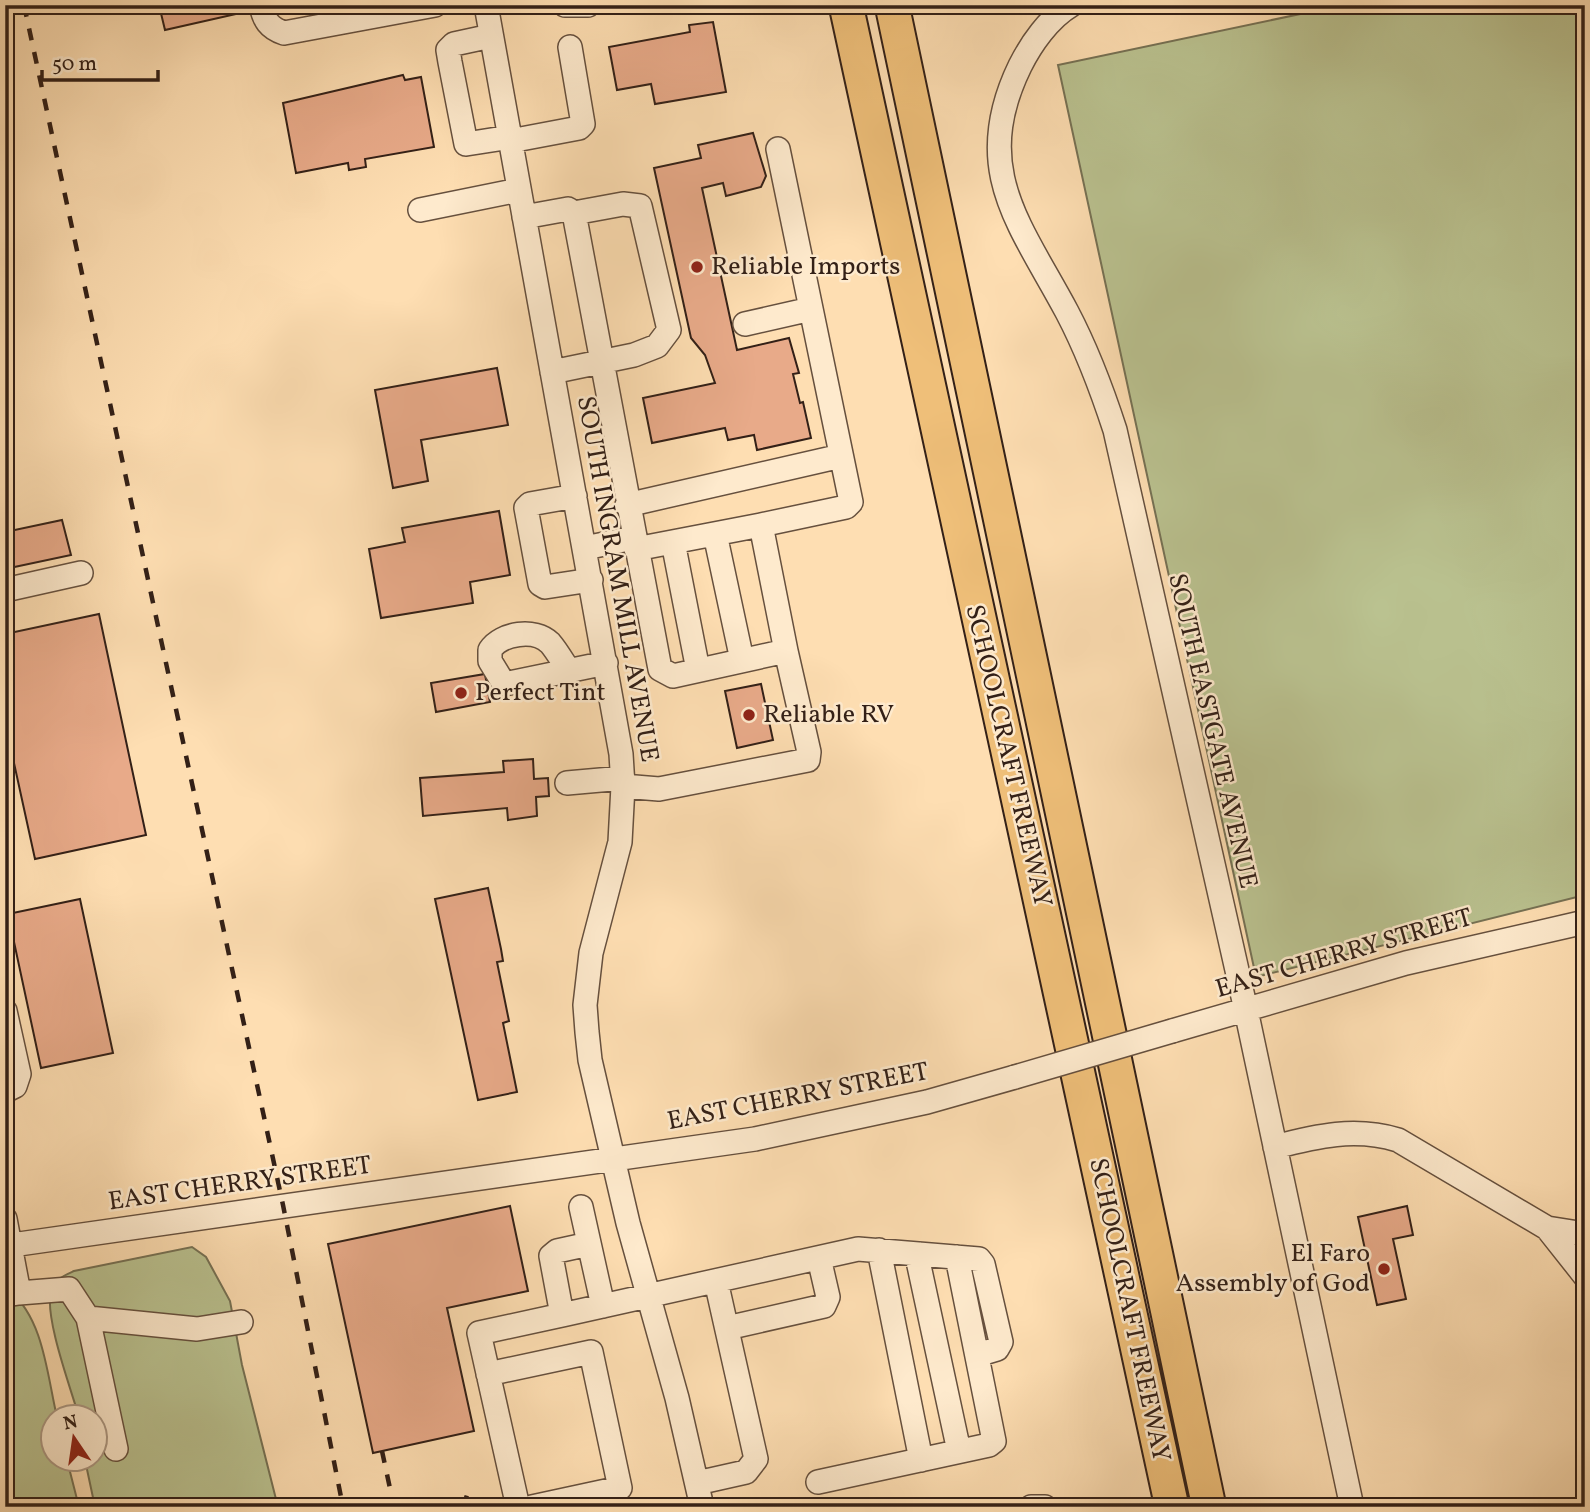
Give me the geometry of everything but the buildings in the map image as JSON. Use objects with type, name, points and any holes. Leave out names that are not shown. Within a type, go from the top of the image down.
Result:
[{"type":"highway","name":"SCHOOLCRAFT FREEWAY","points":[[843,5],[866,97],[1172,1507]]},
{"type":"highway","name":"SCHOOLCRAFT FREEWAY","points":[[892,5],[1209,1507]]},
{"type":"highway","points":[[906,5],[915,56],[914,117]]},
{"type":"street","points":[[261,5],[264,19],[273,29],[284,33],[435,5]]},
{"type":"street","name":"SOUTH INGRAM MILL AVENUE","points":[[486,5],[606,663],[623,782],[620,842],[591,953],[585,1005],[590,1060],[702,1507]]},
{"type":"street","points":[[565,5],[575,8],[588,5]]},
{"type":"street","name":"SOUTH EASTGATE AVENUE","points":[[1071,5],[1030,47],[1008,91],[999,134],[1000,169],[1008,204],[1087,353],[1115,430],[1246,1010],[1352,1507]]},
{"type":"street","points":[[491,37],[454,44],[448,50],[466,144],[579,128],[583,124],[570,47]]},
{"type":"street","points":[[584,548],[673,542],[846,507],[851,502],[778,149]]},
{"type":"street","points":[[420,210],[519,190]]},
{"type":"street","points":[[524,217],[624,204],[640,206],[669,330],[657,346],[552,372]]},
{"type":"street","points":[[571,211],[660,669],[673,676],[786,650]]},
{"type":"street","points":[[745,324],[811,309]]},
{"type":"street","points":[[627,505],[841,456]]},
{"type":"street","points":[[575,496],[530,504],[526,508],[540,584],[545,587],[591,580]]},
{"type":"street","points":[[567,783],[623,782],[659,789],[808,760],[809,752],[761,525]]},
{"type":"street","points":[[715,534],[742,660]]},
{"type":"street","points":[[673,542],[698,670]]},
{"type":"street","points":[[5,590],[81,573]]},
{"type":"street","points":[[569,671],[606,663]]},
{"type":"street","name":"EAST CHERRY STREET","points":[[8,1246],[614,1161],[840,1122],[1015,1076],[1418,960],[1585,922]]},
{"type":"street","points":[[5,1011],[19,1074],[15,1086],[5,1091]]},
{"type":"street","points":[[1275,1147],[1340,1133],[1375,1133],[1386,1136],[1398,1140],[1548,1228],[1585,1234]]},
{"type":"street","points":[[581,1207],[603,1306]]},
{"type":"street","points":[[5,1219],[12,1294],[69,1289],[88,1318],[117,1449]]},
{"type":"street","points":[[1548,1228],[1585,1276]]},
{"type":"street","points":[[562,1315],[551,1256],[556,1251],[589,1244]]},
{"type":"street","points":[[518,1507],[479,1333],[858,1249],[982,1261],[1001,1342],[997,1349],[977,1355],[994,1441],[989,1445],[818,1482]]},
{"type":"street","points":[[879,1250],[921,1460]]},
{"type":"street","points":[[919,1254],[960,1451]]},
{"type":"street","points":[[727,1328],[824,1306],[828,1297],[819,1258]]},
{"type":"street","points":[[697,1483],[746,1472],[756,1459],[716,1281]]},
{"type":"street","points":[[88,1318],[211,1330],[241,1322]]},
{"type":"street","points":[[488,1374],[591,1352],[620,1488],[532,1507]]},
{"type":"street","points":[[1031,1507],[1045,1507]]},
{"type":"green space","points":[[1343,5],[1585,5],[1585,895],[1256,977],[1058,65]]},
{"type":"green space","points":[[192,1247],[206,1257],[230,1301],[242,1365],[278,1507],[95,1507],[88,1474],[108,1474],[108,1404],[75,1404],[51,1318],[51,1291],[57,1281],[74,1271]]},
{"type":"green space","points":[[10,1291],[30,1317],[42,1349],[54,1404],[38,1404],[38,1474],[71,1474],[79,1507],[5,1507],[5,1292]]},
{"type":"railway","points":[[24,5],[283,1205],[343,1507]]},
{"type":"railway","points":[[382,1451],[394,1507]]},
{"type":"railway","points":[[463,1507],[470,1486]]},
{"type":"place","name":"Reliable Imports","points":[[697,267]]},
{"type":"place","name":"Perfect Tint","points":[[461,693]]},
{"type":"place","name":"Reliable RV","points":[[749,715]]},
{"type":"place","name":"El Faro Assembly of God","points":[[1384,1269]]}]
